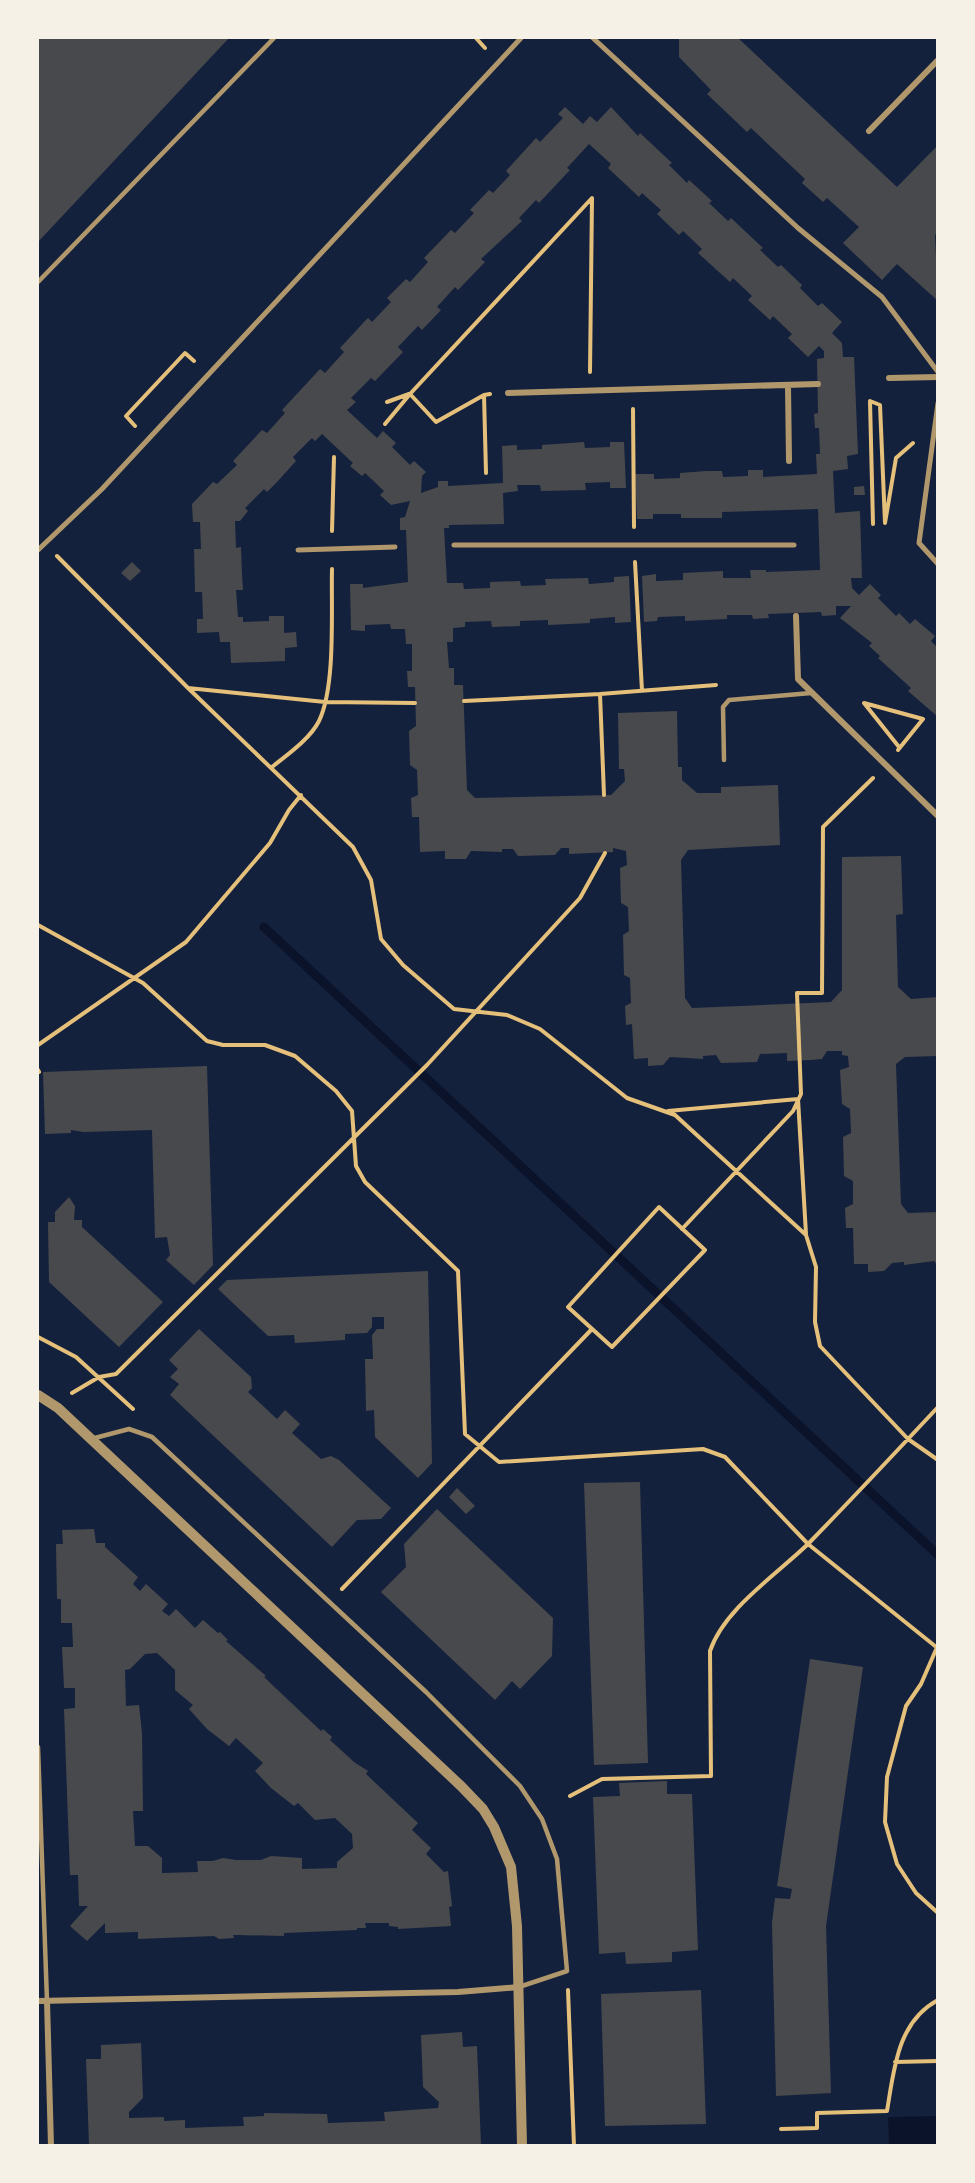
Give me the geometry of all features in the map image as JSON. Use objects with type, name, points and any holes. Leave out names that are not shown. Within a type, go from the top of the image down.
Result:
[{"type":"street","points":[[38,550],[102,489],[521,38]]},
{"type":"street","points":[[592,38],[798,228],[882,297],[938,374]]},
{"type":"street","points":[[869,131],[938,60]]},
{"type":"street","points":[[889,378],[938,374]]},
{"type":"street","points":[[508,393],[818,384]]},
{"type":"street","points":[[788,386],[789,461]]},
{"type":"street","points":[[938,403],[919,543],[938,564]]},
{"type":"street","points":[[454,545],[794,544]]},
{"type":"street","points":[[298,550],[394,547]]},
{"type":"street","points":[[796,616],[798,680],[938,816]]},
{"type":"street","points":[[38,1395],[58,1408],[92,1439],[483,1809],[495,1827],[511,1867],[517,1926],[522,2145]]},
{"type":"street","points":[[38,2001],[458,1992],[519,1987]]},
{"type":"street","points":[[47,2001],[51,2145]]},
{"type":"lane","points":[[38,282],[274,38]]},
{"type":"lane","points":[[724,760],[723,707],[729,700],[811,693]]},
{"type":"lane","points":[[92,1439],[129,1429],[152,1437],[483,1749],[519,1786],[542,1819],[558,1859],[567,1971],[519,1987]]},
{"type":"lane","points":[[38,1747],[47,2001]]},
{"type":"path","points":[[385,424],[410,394],[592,198],[590,391]]},
{"type":"path","points":[[147,440],[126,416],[185,353]]},
{"type":"path","points":[[633,390],[634,544],[642,691]]},
{"type":"path","points":[[410,394],[436,422],[484,395],[508,393]]},
{"type":"path","points":[[387,402],[410,394]]},
{"type":"path","points":[[484,395],[486,473]]},
{"type":"path","points":[[873,524],[870,401],[880,405],[885,523],[896,458],[935,424]]},
{"type":"path","points":[[45,543],[188,688],[353,847],[371,880],[381,939],[403,965],[454,1009],[507,1015],[540,1029],[627,1098],[675,1115],[738,1170],[806,1235]]},
{"type":"path","points":[[272,767],[318,723],[325,702],[330,657],[331,599]]},
{"type":"path","points":[[464,701],[720,685]]},
{"type":"path","points":[[188,688],[325,702],[416,704]]},
{"type":"path","points":[[600,694],[604,795]]},
{"type":"path","points":[[682,1229],[793,1111],[801,1094],[797,993],[822,993],[823,827],[886,765],[900,748],[923,719],[864,703],[900,748]]},
{"type":"path","points":[[38,1045],[132,977],[186,942],[270,843],[288,810],[301,795]]},
{"type":"path","points":[[67,1397],[99,1377],[116,1374],[428,1065],[580,898],[605,853]]},
{"type":"path","points":[[38,925],[143,982],[207,1041],[223,1045],[265,1045],[295,1056],[336,1091],[352,1111],[356,1166],[365,1182],[458,1271],[465,1434],[479,1446],[500,1462],[703,1449],[725,1457],[808,1544],[936,1646],[921,1684],[906,1706],[887,1777],[885,1822],[897,1864],[916,1893],[938,1913]]},
{"type":"path","points":[[665,1111],[798,1100]]},
{"type":"path","points":[[798,1100],[806,1235],[816,1267],[815,1322],[820,1346],[908,1439],[938,1460]]},
{"type":"path","points":[[659,1208],[682,1229],[705,1250],[612,1347],[568,1307],[659,1208]]},
{"type":"path","points":[[328,1602],[592,1329]]},
{"type":"path","points":[[38,1337],[76,1357],[99,1377],[146,1422],[152,1437]]},
{"type":"path","points":[[570,1796],[602,1779],[711,1776],[710,1651],[716,1634],[730,1617],[808,1544],[938,1407]]},
{"type":"path","points":[[567,1971],[574,2145]]},
{"type":"path","points":[[781,2129],[817,2128],[817,2113],[887,2111],[902,2036],[930,2004],[938,2000]]},
{"type":"path","points":[[895,2062],[938,2061]]},
{"type":"water","points":[[937,2116],[937,2145],[889,2145],[888,2117]]},
{"type":"building","points":[[38,38],[229,38],[38,242]]},
{"type":"building","points":[[679,38],[738,38],[897,187],[938,145],[938,232],[935,235],[938,301],[897,264],[882,280],[843,243],[859,227],[827,198],[823,202],[802,183],[805,179],[751,128],[747,132],[707,94],[711,90],[679,57]]},
{"type":"building","points":[[565,107],[583,124],[590,116],[597,122],[611,107],[638,136],[640,133],[672,163],[669,165],[687,183],[689,180],[712,201],[709,203],[728,221],[731,218],[763,248],[760,250],[778,267],[781,265],[802,285],[800,288],[818,306],[822,303],[842,322],[832,333],[842,343],[843,357],[854,357],[858,454],[847,456],[848,469],[833,471],[835,513],[860,511],[862,578],[851,578],[852,588],[859,595],[870,584],[881,595],[878,598],[896,616],[899,613],[910,624],[915,619],[935,636],[931,641],[938,648],[938,717],[908,691],[911,688],[878,658],[880,656],[869,646],[872,643],[840,618],[851,606],[836,606],[836,615],[822,616],[821,612],[768,614],[769,618],[753,619],[752,615],[727,615],[727,619],[685,621],[685,616],[658,617],[657,621],[644,622],[642,576],[656,574],[656,581],[683,580],[683,573],[723,571],[723,578],[751,578],[750,570],[766,570],[766,572],[820,570],[818,509],[722,512],[722,518],[681,518],[681,514],[653,514],[653,519],[637,519],[635,474],[654,474],[654,479],[680,478],[680,473],[706,471],[722,471],[723,477],[748,476],[748,470],[763,470],[763,477],[817,474],[816,454],[820,454],[819,428],[815,428],[814,414],[818,413],[817,359],[824,358],[824,351],[819,346],[808,357],[788,338],[792,334],[773,316],[770,320],[748,300],[752,296],[733,278],[730,282],[698,253],[702,249],[683,231],[679,235],[657,214],[661,210],[642,193],[639,197],[608,168],[611,164],[589,144],[567,168],[570,170],[539,203],[536,200],[519,218],[522,221],[481,259],[485,262],[458,290],[455,287],[437,307],[441,310],[422,330],[418,326],[398,347],[403,352],[375,381],[371,378],[351,398],[356,402],[347,410],[377,438],[383,431],[396,443],[392,447],[410,465],[414,461],[426,472],[422,476],[421,493],[438,487],[438,481],[448,481],[448,486],[503,483],[502,446],[517,445],[517,450],[542,449],[542,445],[584,442],[585,448],[610,447],[610,442],[624,442],[626,488],[610,488],[610,482],[585,483],[586,490],[541,491],[540,485],[517,485],[518,491],[503,493],[504,524],[449,525],[449,528],[444,528],[447,583],[463,583],[464,589],[490,588],[490,582],[520,581],[521,586],[546,585],[545,579],[588,578],[589,584],[614,582],[614,577],[629,576],[631,622],[615,623],[615,617],[590,619],[590,623],[548,625],[548,620],[520,621],[520,626],[492,627],[491,621],[465,622],[465,627],[453,628],[453,642],[447,642],[449,668],[454,668],[454,685],[463,685],[467,790],[475,798],[611,795],[625,781],[624,769],[619,769],[618,713],[677,711],[678,767],[682,767],[682,780],[697,793],[721,793],[721,787],[778,785],[780,845],[688,850],[681,860],[685,998],[692,1008],[831,1002],[842,990],[842,857],[901,856],[903,914],[896,915],[898,987],[911,999],[938,997],[938,1056],[905,1057],[896,1064],[901,1204],[908,1213],[938,1212],[938,1266],[934,1261],[904,1265],[904,1262],[892,1263],[884,1271],[868,1272],[868,1264],[854,1264],[853,1228],[846,1228],[845,1208],[853,1204],[853,1181],[844,1176],[843,1137],[851,1133],[850,1109],[842,1104],[840,1070],[849,1067],[848,1056],[842,1055],[842,1051],[827,1051],[822,1059],[787,1061],[787,1053],[760,1054],[757,1062],[721,1063],[716,1055],[703,1056],[703,1059],[670,1057],[663,1065],[648,1066],[648,1058],[634,1059],[632,1024],[626,1025],[625,1006],[631,1003],[630,978],[624,975],[623,935],[629,931],[628,907],[621,903],[620,868],[627,865],[626,851],[613,848],[613,852],[569,854],[569,848],[561,848],[555,855],[518,856],[513,849],[502,849],[502,852],[471,851],[466,859],[445,859],[445,851],[420,852],[419,817],[412,817],[411,798],[418,795],[417,770],[410,765],[409,731],[416,726],[415,687],[408,687],[407,671],[412,671],[412,644],[406,644],[405,629],[391,629],[390,624],[365,625],[365,631],[351,630],[350,584],[363,584],[363,588],[408,582],[406,530],[400,530],[400,518],[405,517],[410,501],[391,505],[380,495],[384,491],[365,473],[362,476],[350,466],[353,463],[322,434],[315,441],[312,438],[293,457],[296,461],[277,482],[267,492],[264,489],[245,508],[248,511],[240,521],[235,521],[236,548],[241,547],[243,590],[236,590],[238,617],[243,617],[243,622],[269,621],[269,616],[284,616],[284,633],[296,632],[297,647],[285,648],[285,661],[231,663],[230,642],[220,642],[219,632],[197,633],[197,619],[203,619],[202,592],[195,592],[194,549],[201,549],[200,522],[193,522],[192,504],[213,482],[217,484],[237,465],[233,461],[262,430],[267,433],[285,413],[282,410],[320,369],[325,373],[344,352],[340,348],[364,322],[368,318],[372,322],[391,302],[387,298],[406,279],[410,282],[428,262],[424,258],[451,230],[455,233],[474,213],[470,210],[489,190],[493,193],[510,175],[506,171],[536,138],[540,142],[563,118],[558,114]]},
{"type":"building","points":[[864,486],[865,495],[854,495],[854,487]]},
{"type":"building","points":[[132,562],[141,571],[130,581],[121,573]]},
{"type":"building","points":[[207,1066],[213,1265],[194,1285],[166,1260],[170,1255],[167,1237],[155,1238],[152,1130],[83,1132],[71,1130],[71,1133],[45,1134],[43,1072]]},
{"type":"building","points":[[69,1197],[75,1206],[74,1220],[82,1220],[82,1227],[163,1302],[119,1347],[49,1282],[48,1222],[55,1222],[55,1212]]},
{"type":"building","points":[[428,1271],[432,1463],[418,1478],[375,1437],[374,1410],[366,1411],[365,1359],[373,1359],[372,1335],[377,1329],[384,1329],[384,1317],[372,1317],[372,1327],[367,1333],[345,1334],[345,1340],[295,1343],[294,1335],[268,1336],[218,1289],[227,1280]]},
{"type":"building","points":[[199,1329],[251,1377],[252,1388],[248,1392],[277,1419],[285,1410],[300,1424],[292,1433],[321,1459],[331,1456],[339,1460],[391,1508],[381,1519],[357,1520],[332,1547],[170,1395],[179,1384],[170,1377],[178,1369],[169,1360]]},
{"type":"building","points":[[640,1482],[648,1763],[594,1765],[584,1483]]},
{"type":"building","points":[[457,1488],[475,1506],[466,1514],[449,1497]]},
{"type":"building","points":[[437,1509],[553,1618],[552,1656],[520,1689],[512,1681],[495,1700],[381,1592],[406,1567],[404,1544]]},
{"type":"building","points":[[94,1529],[96,1543],[105,1543],[105,1547],[138,1577],[133,1584],[140,1591],[146,1584],[168,1604],[162,1611],[169,1616],[176,1609],[195,1628],[203,1620],[218,1633],[220,1632],[228,1640],[226,1641],[266,1676],[264,1677],[321,1731],[323,1729],[332,1737],[330,1740],[354,1762],[368,1771],[366,1774],[418,1823],[412,1830],[431,1848],[426,1854],[444,1872],[448,1871],[452,1906],[449,1907],[451,1926],[398,1929],[398,1927],[389,1926],[389,1923],[365,1923],[366,1928],[357,1928],[357,1930],[284,1933],[284,1936],[233,1935],[234,1938],[219,1939],[214,1936],[138,1939],[138,1932],[105,1933],[105,1923],[87,1941],[70,1926],[88,1906],[79,1906],[78,1875],[70,1875],[64,1709],[75,1708],[75,1688],[64,1688],[62,1647],[73,1647],[72,1623],[61,1623],[61,1599],[57,1599],[56,1544],[63,1544],[62,1530]],"holes":[[[157,1653],[175,1670],[175,1690],[193,1705],[189,1709],[207,1729],[229,1746],[236,1738],[263,1763],[255,1771],[271,1788],[294,1806],[298,1803],[315,1820],[335,1818],[352,1834],[353,1848],[337,1862],[337,1868],[302,1869],[302,1858],[271,1856],[261,1860],[223,1858],[213,1861],[197,1861],[198,1872],[162,1873],[162,1858],[148,1846],[135,1846],[133,1811],[143,1811],[142,1733],[139,1705],[126,1706],[125,1670],[130,1669],[145,1654]]]},
{"type":"building","points":[[810,1659],[863,1667],[826,1926],[831,2093],[776,2096],[772,1923],[775,1898],[790,1899],[792,1889],[777,1886]]},
{"type":"building","points":[[667,1781],[667,1794],[692,1794],[698,1950],[672,1952],[672,1962],[626,1964],[625,1952],[599,1954],[593,1797],[620,1796],[619,1783]]},
{"type":"building","points":[[701,1990],[706,2124],[605,2126],[601,1994]]},
{"type":"building","points":[[462,2032],[463,2047],[477,2046],[481,2145],[89,2145],[86,2059],[101,2059],[101,2045],[141,2043],[143,2098],[129,2112],[129,2118],[164,2117],[164,2121],[185,2120],[185,2128],[244,2126],[243,2117],[264,2116],[264,2113],[327,2114],[328,2123],[385,2121],[384,2112],[438,2108],[439,2102],[423,2087],[421,2035]]},
{"type":"waterway","points":[[264,927],[938,1555]]}]
